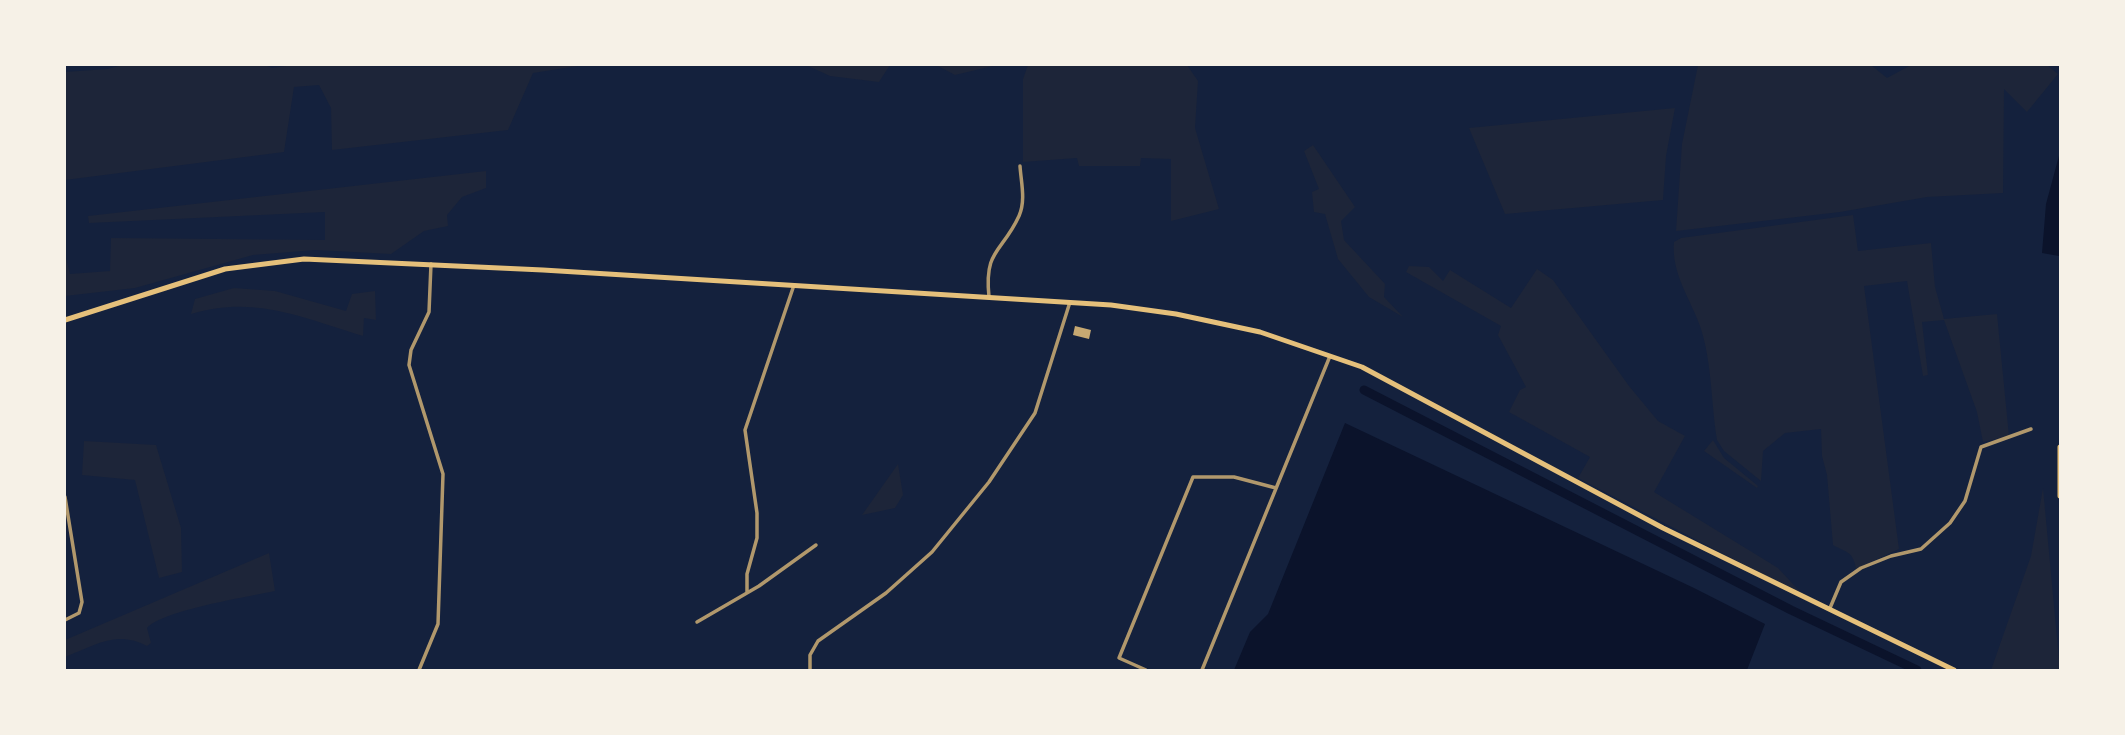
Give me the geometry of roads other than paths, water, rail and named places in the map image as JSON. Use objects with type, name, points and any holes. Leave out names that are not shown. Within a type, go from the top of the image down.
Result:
[{"type":"main road","points":[[65,320],[214,272],[304,259],[1070,302],[1177,314],[1260,332],[1331,354],[1376,373],[1651,522],[1954,670]]},
{"type":"main road","points":[[2060,447],[2060,496]]},
{"type":"street","points":[[989,297],[987,268],[990,258],[1020,214],[1023,200],[1020,166]]},
{"type":"street","points":[[419,670],[438,624],[444,492],[441,462],[409,365],[411,350],[429,312],[430,264]]},
{"type":"street","points":[[747,593],[747,574],[757,538],[757,513],[745,430],[794,285]]},
{"type":"street","points":[[810,670],[810,655],[818,641],[886,593],[932,552],[989,482],[1035,413],[1070,302]]},
{"type":"street","points":[[1202,670],[1331,354]]},
{"type":"street","points":[[1829,610],[1841,582],[1861,568],[1921,549],[1950,523],[1965,501],[1981,447],[2031,429]]},
{"type":"street","points":[[1146,670],[1119,658],[1193,477],[1234,477],[1276,488]]},
{"type":"street","points":[[65,497],[82,602],[79,613],[65,620]]},
{"type":"street","points":[[697,622],[747,593],[816,545]]},
{"type":"waterway","points":[[1364,390],[1791,610],[1917,670]]}]
